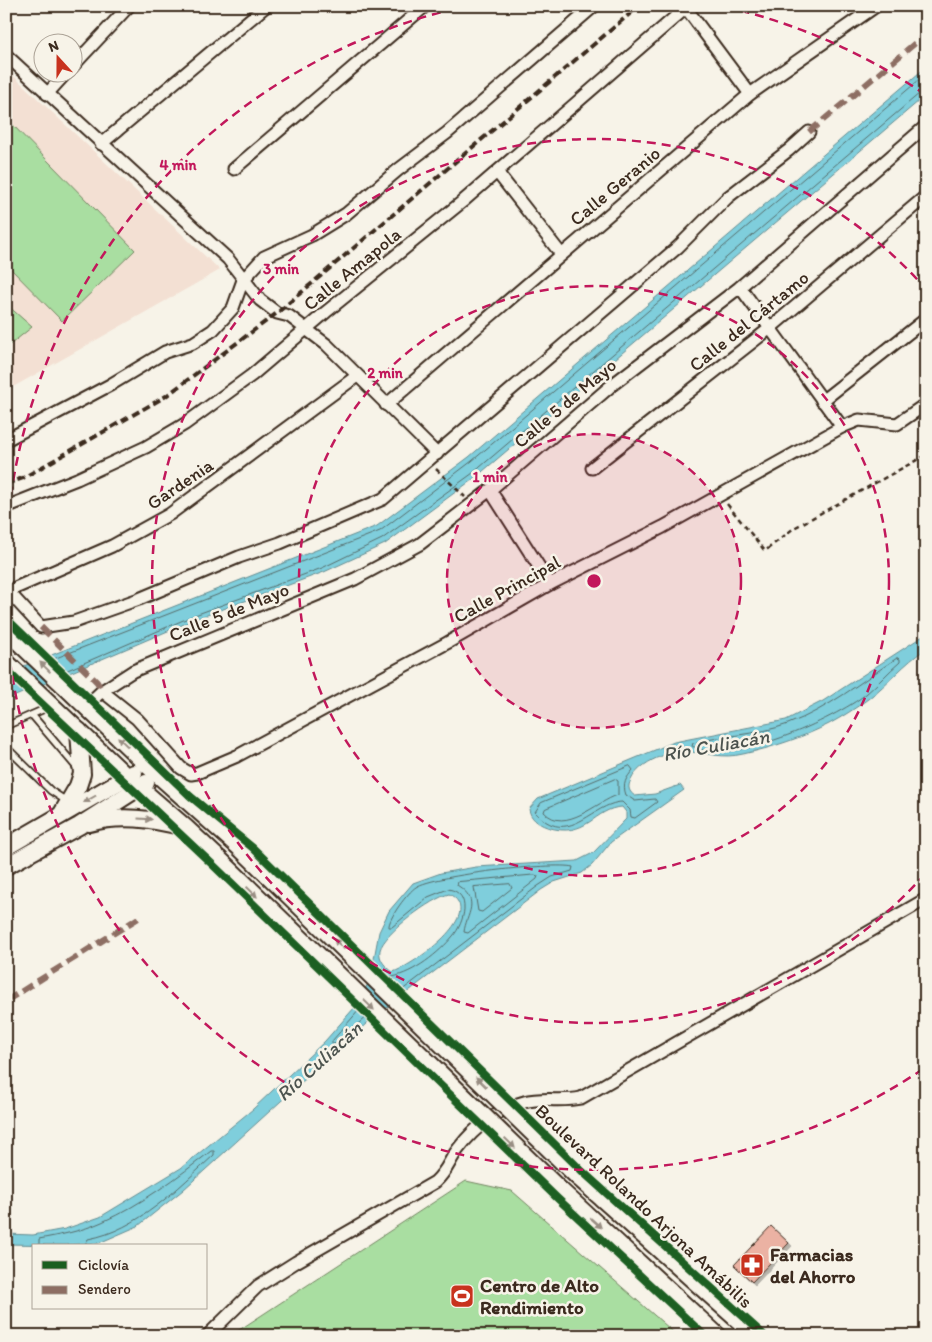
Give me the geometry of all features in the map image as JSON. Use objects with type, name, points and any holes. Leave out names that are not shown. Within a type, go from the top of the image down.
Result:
[{"type":"main road","name":"Boulevard Rolando Arjona Amábilis","points":[[6,630],[146,764],[237,845],[578,1176],[756,1336]]},
{"type":"main road","points":[[6,662],[133,783],[218,858],[560,1190],[718,1336]]},
{"type":"main road","points":[[56,838],[54,820],[78,786],[82,774],[78,731]]},
{"type":"main road","points":[[6,866],[80,826],[133,783],[146,764]]},
{"type":"main road","points":[[6,847],[54,820],[133,783],[159,776]]},
{"type":"main road","points":[[80,826],[124,818],[148,818],[186,828]]},
{"type":"street","points":[[82,56],[130,6]]},
{"type":"street","points":[[101,144],[266,6]]},
{"type":"street","points":[[234,169],[425,6]]},
{"type":"street","points":[[6,440],[110,385],[165,352],[193,343],[213,330],[233,308],[242,280],[264,257],[293,242],[312,235],[346,214],[398,170],[447,133],[594,6]]},
{"type":"street","name":"Calle Geranio","points":[[386,405],[750,94],[876,6]]},
{"type":"street","points":[[687,7],[750,94]]},
{"type":"street","name":"Calle Amapola","points":[[6,507],[77,479],[169,434],[252,375],[497,172],[687,7]]},
{"type":"street","points":[[6,55],[46,94],[228,259],[242,280],[260,300],[278,313],[289,316],[307,328],[327,345],[437,454]]},
{"type":"street","points":[[46,94],[57,82]]},
{"type":"street","name":"Calle 5 de Mayo","points":[[86,706],[102,691],[133,671],[346,582],[392,560],[443,528],[612,385],[740,287],[926,126]]},
{"type":"street","points":[[7,591],[41,627],[62,626],[96,616],[189,580],[239,557],[280,544],[383,499],[678,247],[728,197],[789,150],[809,132]]},
{"type":"street","points":[[497,172],[561,254]]},
{"type":"street","name":"Calle del Cártamo","points":[[592,468],[769,329],[926,196]]},
{"type":"street","points":[[740,287],[842,428]]},
{"type":"street","points":[[822,401],[926,319]]},
{"type":"street","name":"Gardenia","points":[[7,591],[112,546],[170,514],[357,376]]},
{"type":"street","name":"Calle Principal","points":[[102,691],[137,719],[187,772],[191,774],[197,773],[237,756],[447,643],[550,584],[720,496],[842,428],[859,420],[897,424],[926,404]]},
{"type":"street","points":[[490,490],[550,584]]},
{"type":"street","points":[[207,1336],[258,1286],[435,1182],[445,1172],[458,1149],[471,1134],[504,1109],[532,1100],[556,1101],[581,1098],[926,899]]},
{"type":"lane","points":[[6,726],[32,714],[48,703]]},
{"type":"lane","points":[[32,714],[82,774]]},
{"type":"lane","points":[[6,747],[50,791],[68,802]]},
{"type":"path","points":[[720,496],[765,551],[794,528],[926,455]]},
{"type":"path","points":[[434,468],[463,495]]},
{"type":"shaded area","points":[[6,69],[220,270],[6,391]]},
{"type":"green space","points":[[6,118],[135,250],[62,321],[6,264]]},
{"type":"green space","points":[[6,304],[32,327],[6,348]]},
{"type":"green space","name":"Centro de Alto Rendimiento","points":[[466,1181],[512,1191],[678,1336],[230,1336]]},
{"type":"water","points":[[926,67],[926,95],[476,477],[385,544],[324,572],[196,619],[6,700],[6,673],[377,526],[469,457]]},
{"type":"water","name":"Río Culiacán","points":[[926,634],[926,649],[868,699],[819,729],[787,742],[743,754],[729,756],[690,752],[674,753],[656,758],[641,767],[635,773],[629,785],[630,791],[635,796],[655,794],[680,785],[684,790],[611,842],[592,865],[582,873],[554,882],[541,890],[367,1023],[183,1190],[138,1226],[99,1243],[6,1244],[6,1234],[33,1235],[65,1229],[100,1217],[181,1168],[253,1109],[325,1041],[355,1007],[370,980],[379,932],[389,911],[413,883],[441,873],[476,867],[577,861],[593,853],[626,819],[626,812],[622,807],[604,812],[581,827],[572,830],[547,827],[535,820],[529,809],[538,799],[674,742],[786,720],[823,701]],"holes":[[[449,894],[459,903],[459,914],[453,926],[443,938],[415,960],[393,972],[383,963],[380,957],[383,943],[399,926],[421,909]]]},
{"type":"building","points":[[771,1226],[789,1243],[752,1282],[734,1265]]},
{"type":"railway","points":[[6,484],[23,478],[166,396],[277,313],[639,6]]},
{"type":"marked path","points":[[809,132],[926,34]]},
{"type":"marked path","points":[[41,627],[97,682],[102,691]]},
{"type":"marked path","points":[[6,1001],[140,917]]},
{"type":"cycle path","points":[[6,618],[190,796],[253,848],[583,1172],[765,1336]]},
{"type":"cycle path","points":[[6,670],[213,865],[557,1198],[705,1336]]},
{"type":"place","name":"Farmacias del Ahorro","points":[[752,1265]]},
{"type":"place","name":"Centro de Alto Rendimiento","points":[[462,1296]]}]
